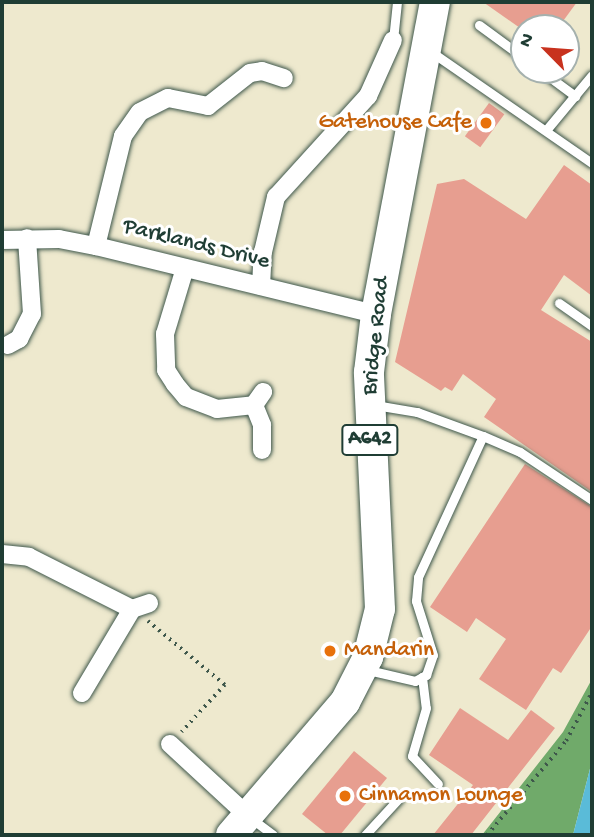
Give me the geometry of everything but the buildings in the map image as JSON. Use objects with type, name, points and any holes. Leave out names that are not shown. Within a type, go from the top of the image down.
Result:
[{"type":"highway","name":"Bridge Road","points":[[239,825],[345,702],[363,668],[380,609],[369,405],[376,314],[435,2]]},
{"type":"street","points":[[261,286],[263,252],[276,197],[368,96],[393,40]]},
{"type":"street","points":[[96,246],[123,136],[140,112],[168,99],[208,106],[250,73],[262,71],[284,78]]},
{"type":"street","points":[[8,345],[19,339],[32,314],[27,238]]},
{"type":"street","name":"Parklands Drive","points":[[2,240],[27,238],[96,246],[376,314]]},
{"type":"street","points":[[185,268],[164,334],[166,370],[186,397],[201,405],[237,410],[258,398],[262,450]]},
{"type":"street","points":[[2,554],[29,557],[141,606],[82,693]]},
{"type":"street","points":[[170,744],[239,825]]},
{"type":"lane","points":[[393,40],[397,2]]},
{"type":"lane","points":[[479,25],[510,48]]},
{"type":"lane","points":[[426,48],[547,129],[592,163]]},
{"type":"lane","points":[[547,129],[592,75]]},
{"type":"lane","points":[[559,84],[575,96]]},
{"type":"lane","points":[[559,303],[592,326]]},
{"type":"lane","points":[[369,405],[417,412],[483,436],[520,452],[592,500]]},
{"type":"lane","points":[[363,668],[415,681],[422,677],[433,655],[416,601],[418,577],[483,436]]},
{"type":"lane","points":[[422,677],[426,708],[412,756],[438,784]]},
{"type":"lane","points":[[365,835],[399,798]]},
{"type":"lane","points":[[239,825],[273,835]]},
{"type":"path","points":[[141,606],[225,685],[170,744]]},
{"type":"path","points":[[487,835],[566,741],[592,692]]},
{"type":"green space","points":[[592,679],[592,761],[573,835],[482,835],[563,732]]},
{"type":"water","points":[[592,761],[592,835],[573,835]]},
{"type":"place","name":"Gatehouse Cafe","points":[[486,123]]},
{"type":"place","name":"Mandarin","points":[[330,651]]},
{"type":"place","name":"Cinnamon Lounge","points":[[345,796]]}]
